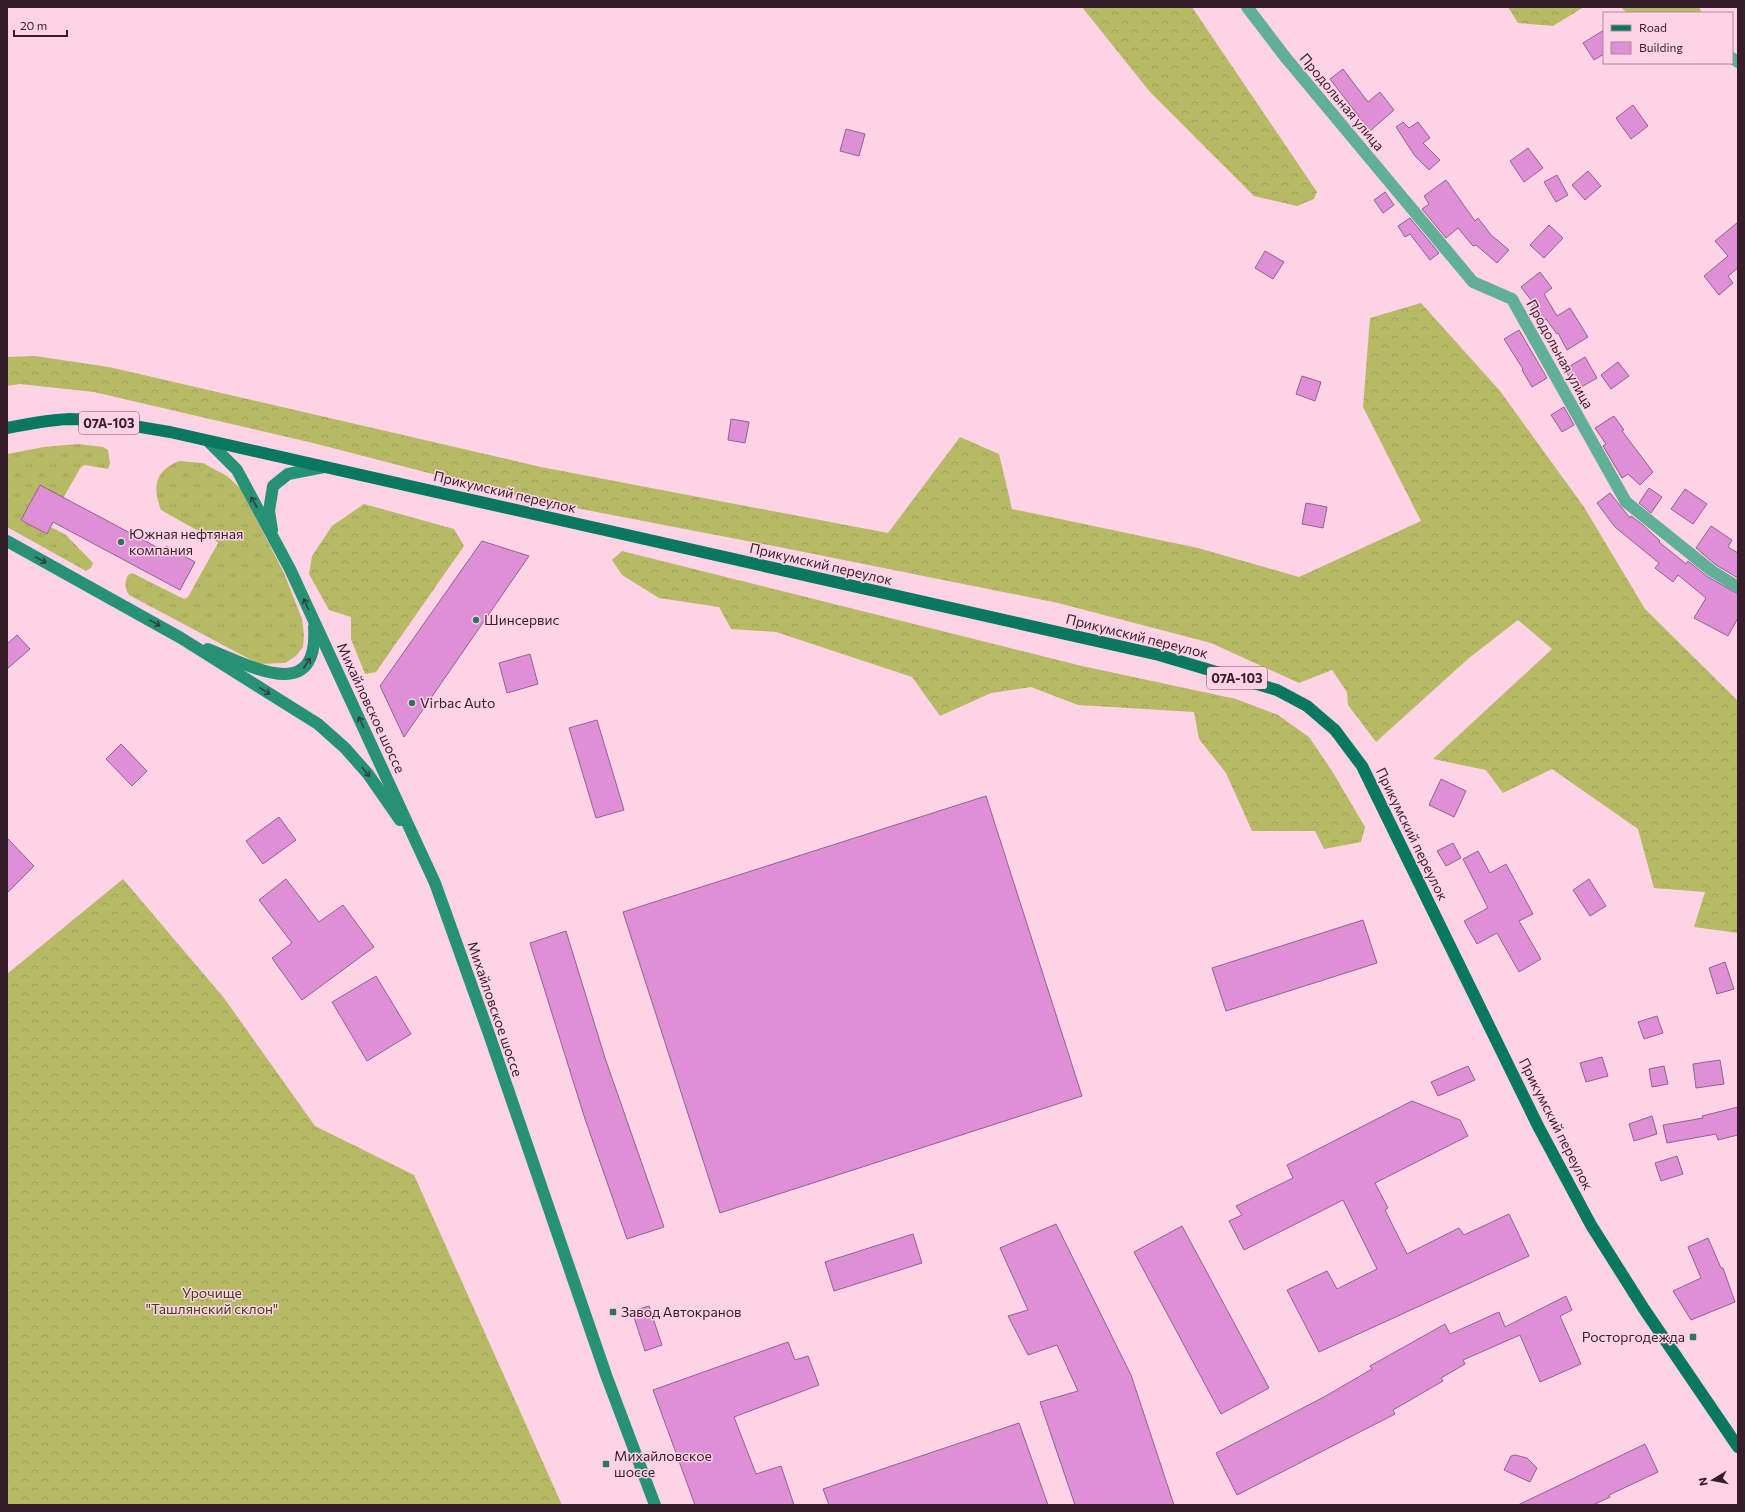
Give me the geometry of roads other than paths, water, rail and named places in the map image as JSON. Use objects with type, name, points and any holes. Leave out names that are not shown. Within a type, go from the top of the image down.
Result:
[{"type":"main road","name":"07А-103","points":[[7,428],[70,419],[125,424],[170,432],[209,442]]},
{"type":"main road","name":"Прикумский переулок","points":[[209,442],[420,487],[1159,655],[1277,690],[1307,706],[1336,730],[1362,766],[1538,1126],[1591,1225],[1644,1309],[1738,1447]]},
{"type":"main road","name":"Михайловское шоссе","points":[[209,442],[237,470],[290,569],[434,883],[606,1374],[654,1505]]},
{"type":"main road","points":[[272,537],[269,511],[273,486],[288,474],[324,467]]},
{"type":"main road","points":[[7,541],[181,638],[318,724],[345,748],[368,774],[418,846]]},
{"type":"main road","points":[[181,638],[261,670],[280,674],[292,674],[304,669],[311,659],[315,643],[314,621]]},
{"type":"street","name":"Продольная улица","points":[[1247,7],[1286,58],[1473,282],[1512,299],[1626,502],[1712,571],[1738,587]]},
{"type":"place","name":"Южная нефтяная компания","points":[[121,542]]},
{"type":"place","name":"Шинсервис","points":[[476,620]]},
{"type":"place","name":"Virbac Auto","points":[[412,703]]},
{"type":"place","name":"Завод Автокранов","points":[[613,1312]]},
{"type":"place","name":"Росторгодежда","points":[[1693,1337]]},
{"type":"place","name":"Михайловское шоссе","points":[[606,1464]]},
{"type":"park label","name":"Урочище \"Ташлянский склон\"","points":[[212,1302]]}]
